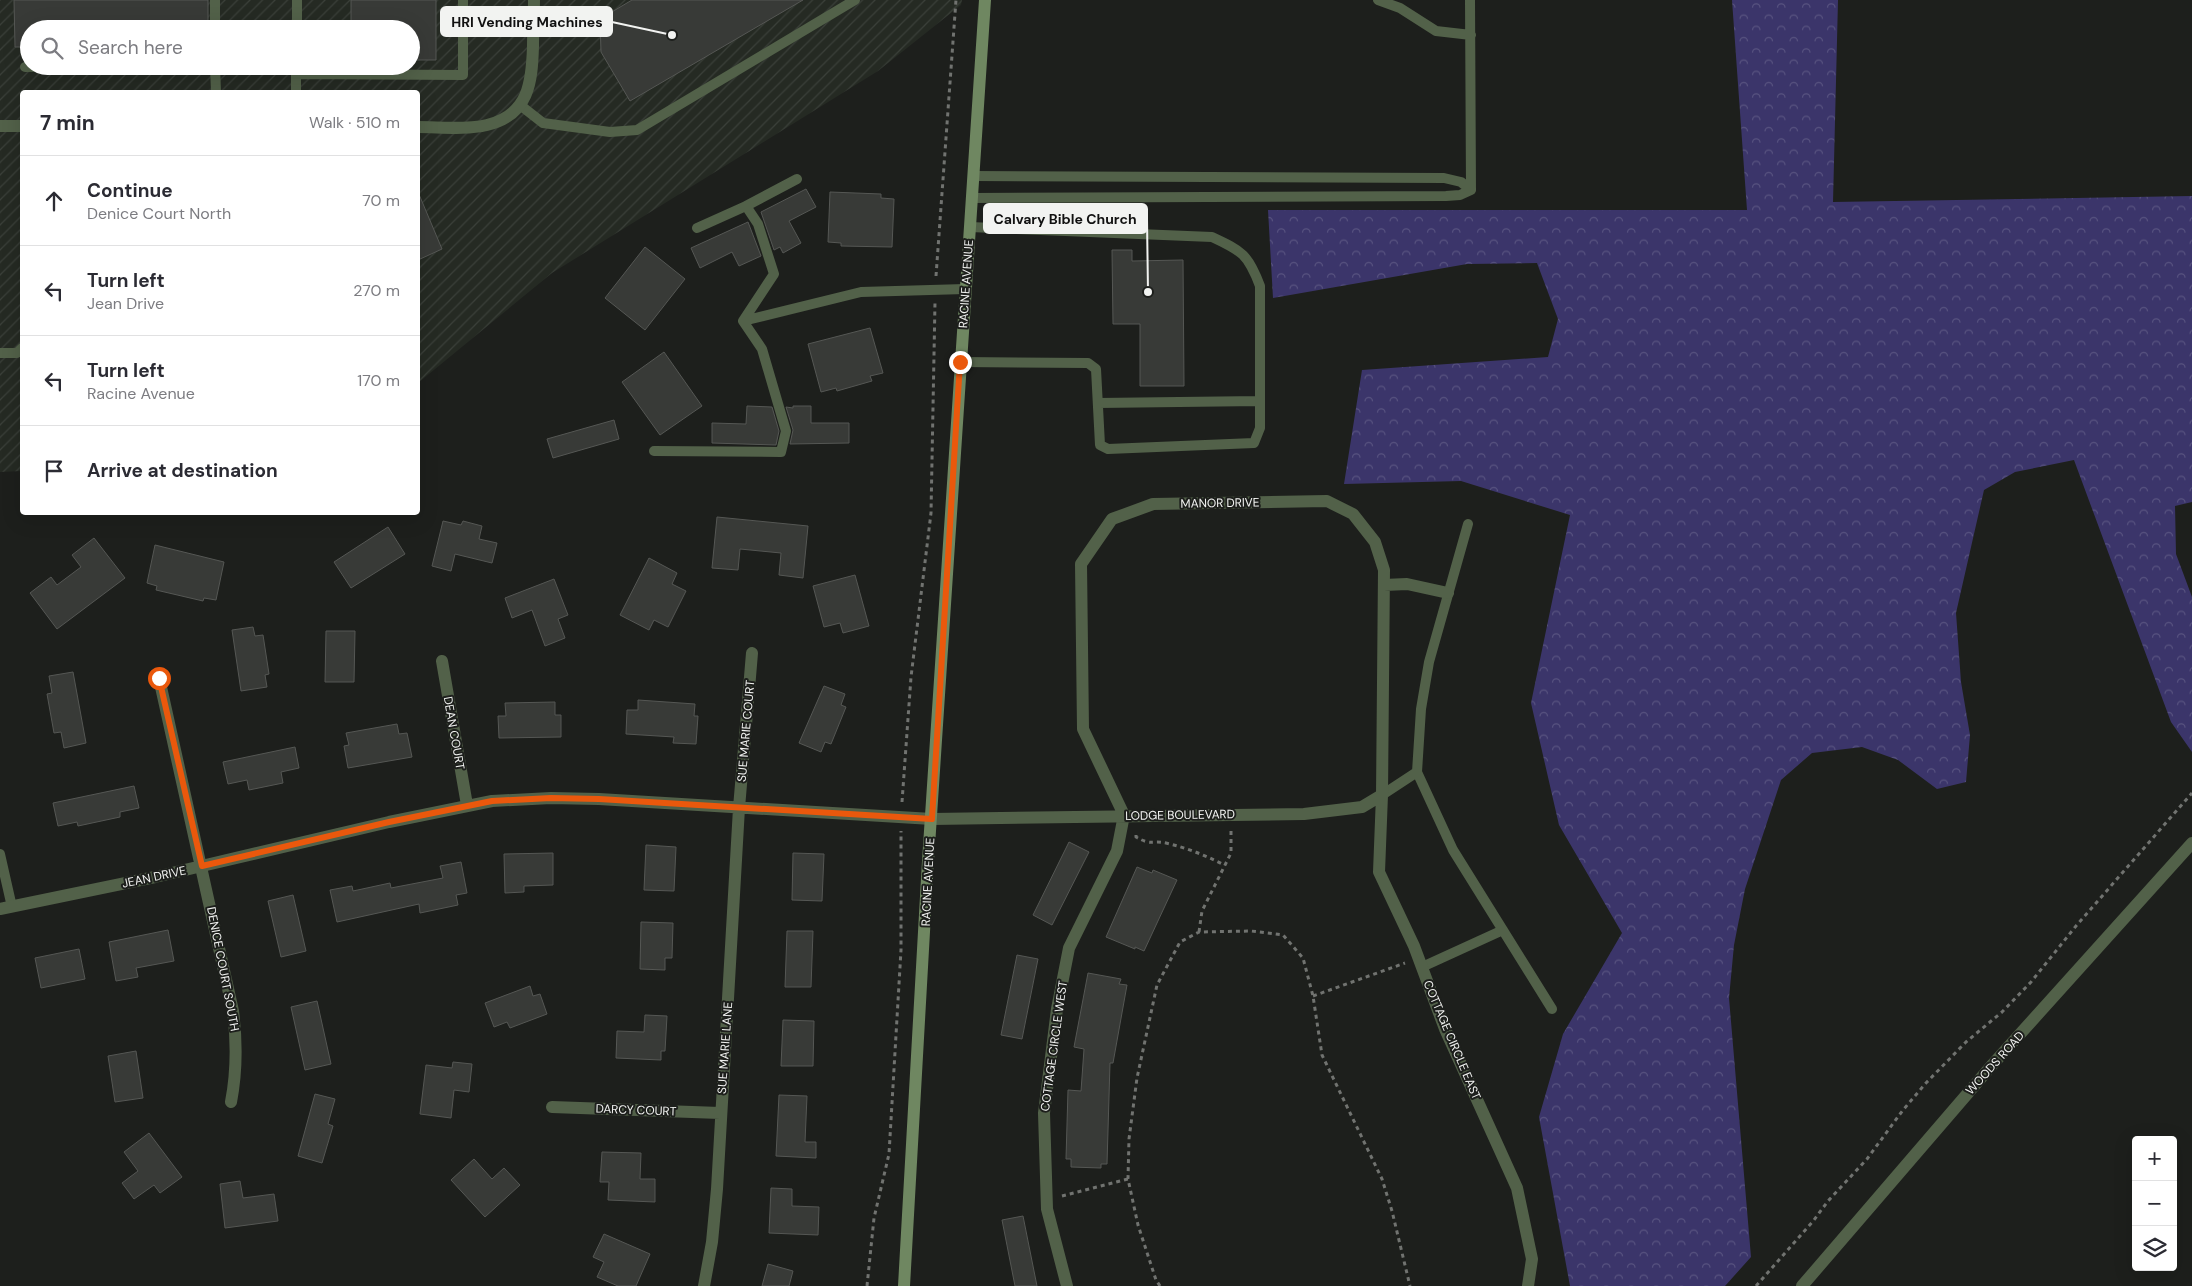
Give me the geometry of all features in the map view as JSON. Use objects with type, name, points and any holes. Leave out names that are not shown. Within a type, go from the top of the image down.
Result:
[{"type":"main road","name":"RACINE AVENUE","points":[[904,1286],[960,362],[985,0]]},
{"type":"street","points":[[420,127],[487,125],[501,120],[520,105],[526,98],[532,80],[534,0]]},
{"type":"street","points":[[0,126],[20,126]]},
{"type":"street","name":"MANOR DRIVE","points":[[1124,816],[1083,729],[1081,564],[1112,519],[1154,504],[1326,501],[1353,514],[1375,542],[1384,570],[1382,795]]},
{"type":"street","points":[[1384,585],[1407,584],[1448,593]]},
{"type":"street","name":"SUE MARIE COURT","points":[[739,808],[752,653]]},
{"type":"street","name":"DEAN COURT","points":[[442,661],[467,805]]},
{"type":"street","name":"DENICE COURT SOUTH","points":[[159,678],[233,1011],[237,1043],[236,1075],[231,1102]]},
{"type":"street","name":"LODGE BOULEVARD","points":[[932,819],[1304,814],[1362,807],[1382,795]]},
{"type":"street","name":"COTTAGE CIRCLE EAST","points":[[1382,795],[1379,872],[1420,963],[1445,1030],[1517,1188],[1532,1259],[1528,1286]]},
{"type":"street","name":"JEAN DRIVE","points":[[6,908],[492,801],[551,798],[932,819]]},
{"type":"street","name":"SUE MARIE LANE","points":[[704,1286],[712,1242],[739,808]]},
{"type":"street","name":"COTTAGE CIRCLE WEST","points":[[1067,1286],[1047,1209],[1044,1113],[1057,1009],[1069,948],[1117,851],[1124,816]]},
{"type":"street","name":"WOODS ROAD","points":[[1802,1286],[1947,1117],[2192,843]]},
{"type":"street","name":"DARCY COURT","points":[[552,1107],[720,1113]]},
{"type":"lane","points":[[214,0],[215,20]]},
{"type":"lane","points":[[297,0],[297,20]]},
{"type":"lane","points":[[420,74],[463,75],[463,0]]},
{"type":"lane","points":[[520,105],[543,123],[610,132],[637,130],[855,0]]},
{"type":"lane","points":[[1378,0],[1400,8],[1436,31],[1471,35]]},
{"type":"lane","points":[[1470,0],[1471,190]]},
{"type":"lane","points":[[215,75],[216,90]]},
{"type":"lane","points":[[296,75],[296,90]]},
{"type":"lane","points":[[973,176],[1444,178],[1461,182],[1471,190]]},
{"type":"lane","points":[[697,228],[746,206],[797,179]]},
{"type":"lane","points":[[972,198],[1446,196],[1460,195],[1471,190]]},
{"type":"lane","points":[[743,321],[774,274],[758,224],[746,206]]},
{"type":"lane","points":[[960,362],[1088,363],[1096,369],[1100,445],[1108,449],[1254,444],[1260,428],[1260,286],[1252,265],[1239,250],[1212,236],[970,227]]},
{"type":"lane","points":[[743,321],[861,292],[896,289],[935,291],[965,289]]},
{"type":"lane","points":[[654,451],[782,452],[786,431],[784,422],[762,349],[743,321]]},
{"type":"lane","points":[[0,354],[17,353],[20,350]]},
{"type":"lane","points":[[1098,403],[1260,401]]},
{"type":"lane","points":[[1468,524],[1429,662],[1421,709],[1417,772],[1453,850],[1552,1009]]},
{"type":"lane","name":"LODGE BOULEVARD","points":[[1382,795],[1417,772]]},
{"type":"lane","points":[[0,854],[6,908]]},
{"type":"lane","points":[[1420,963],[1503,930]]},
{"type":"path","points":[[904,784],[911,677],[931,512],[932,336],[956,0]]},
{"type":"path","points":[[1756,1286],[1814,1220],[1828,1201],[1867,1159],[1926,1083],[1966,1042],[2002,1012],[2031,982],[2076,926],[2192,794]]},
{"type":"path","points":[[1199,932],[1202,912],[1231,853],[1230,814]]},
{"type":"path","points":[[1138,816],[1136,837],[1146,843],[1163,842],[1200,852],[1224,865]]},
{"type":"path","points":[[867,1286],[874,1218],[889,1154],[901,950],[900,842]]},
{"type":"path","points":[[1160,1286],[1156,1280],[1138,1225],[1128,1179],[1129,1140],[1137,1078],[1157,984],[1180,942],[1199,932],[1251,931],[1283,935],[1303,958],[1314,996],[1322,1055],[1382,1179],[1392,1211],[1410,1286]]},
{"type":"path","points":[[1314,996],[1420,963]]},
{"type":"path","points":[[1046,1200],[1128,1179]]},
{"type":"shaded area","points":[[0,0],[962,0],[961,5],[878,71],[552,273],[420,381],[420,90],[20,90],[20,471],[0,472]]},
{"type":"green space","points":[[1732,0],[1838,0],[1833,202],[2192,196],[2192,502],[2175,506],[2176,554],[2192,597],[2192,752],[2171,722],[2074,460],[2015,472],[1984,490],[1956,613],[1961,682],[1970,735],[1966,782],[1937,789],[1898,760],[1862,747],[1812,753],[1781,780],[1745,889],[1734,945],[1729,998],[1751,1257],[1725,1286],[1570,1286],[1539,1117],[1563,1034],[1622,933],[1559,825],[1531,703],[1570,515],[1461,481],[1344,484],[1362,370],[1548,357],[1558,319],[1537,263],[1467,264],[1273,298],[1268,210],[1747,210]]},
{"type":"building","points":[[14,0],[208,0],[208,20],[20,20],[20,47],[15,47]]},
{"type":"building","points":[[351,0],[436,0],[436,60],[420,60],[420,20],[351,20]]},
{"type":"building","points":[[632,0],[803,0],[630,101],[601,52],[600,19]]},
{"type":"building","points":[[806,189],[816,207],[789,221],[801,243],[783,253],[780,247],[774,250],[761,212]]},
{"type":"building","points":[[830,192],[881,194],[881,198],[894,199],[892,247],[841,246],[841,243],[828,242]]},
{"type":"building","points":[[420,197],[442,249],[420,259]]},
{"type":"building","points":[[748,222],[761,256],[739,266],[732,252],[700,268],[691,248]]},
{"type":"building","points":[[645,247],[685,279],[645,330],[605,298]]},
{"type":"building","points":[[1112,250],[1132,250],[1132,261],[1183,260],[1184,386],[1140,386],[1140,324],[1113,324]]},
{"type":"building","points":[[870,328],[883,373],[870,376],[872,381],[837,391],[836,388],[821,392],[808,344]]},
{"type":"building","points":[[664,352],[702,406],[660,435],[622,382]]},
{"type":"building","points":[[747,406],[772,407],[779,431],[776,445],[712,443],[712,423],[746,424]]},
{"type":"building","points":[[793,406],[811,406],[811,423],[849,423],[849,443],[790,444],[793,430],[786,407],[793,408]]},
{"type":"building","points":[[614,420],[619,439],[553,458],[547,439]]},
{"type":"building","points":[[717,517],[808,526],[803,578],[779,575],[781,553],[740,549],[738,570],[712,568]]},
{"type":"building","points":[[443,521],[461,525],[463,521],[482,526],[479,539],[497,543],[492,563],[455,554],[451,571],[432,566]]},
{"type":"building","points":[[388,527],[405,554],[351,588],[334,562]]},
{"type":"building","points":[[94,538],[125,578],[57,629],[30,593],[51,577],[57,585],[81,567],[72,555]]},
{"type":"building","points":[[155,545],[224,562],[216,600],[204,598],[203,601],[156,590],[157,586],[147,583]]},
{"type":"building","points":[[649,558],[677,573],[672,584],[686,591],[668,627],[654,620],[649,630],[620,615]]},
{"type":"building","points":[[855,575],[869,626],[843,633],[840,623],[824,627],[813,586]]},
{"type":"building","points":[[554,579],[568,615],[558,619],[565,638],[545,646],[532,610],[512,618],[505,598]]},
{"type":"building","points":[[253,627],[255,636],[263,635],[269,674],[265,675],[267,687],[241,691],[232,630]]},
{"type":"building","points":[[326,631],[355,631],[354,682],[325,682]]},
{"type":"building","points":[[73,672],[86,743],[64,748],[61,732],[54,733],[47,694],[52,693],[49,676]]},
{"type":"building","points":[[824,686],[845,694],[841,705],[846,707],[831,744],[825,742],[821,752],[799,743]]},
{"type":"building","points":[[638,700],[695,704],[694,716],[698,716],[696,744],[673,743],[674,737],[626,734],[627,710],[638,710]]},
{"type":"building","points":[[555,702],[555,715],[561,715],[561,737],[499,738],[498,716],[506,716],[505,703]]},
{"type":"building","points":[[397,724],[399,734],[407,733],[412,757],[348,768],[344,746],[349,745],[346,733]]},
{"type":"building","points":[[295,747],[299,768],[281,772],[283,783],[249,790],[247,780],[228,784],[223,762]]},
{"type":"building","points":[[134,786],[139,808],[120,812],[120,817],[78,826],[77,822],[58,826],[53,803]]},
{"type":"building","points":[[1069,842],[1089,852],[1052,925],[1033,915]]},
{"type":"building","points":[[646,845],[676,847],[674,891],[644,890]]},
{"type":"building","points":[[553,853],[553,885],[524,886],[524,892],[505,893],[504,854]]},
{"type":"building","points":[[793,853],[824,854],[822,901],[792,900]]},
{"type":"building","points":[[461,862],[467,893],[456,895],[458,905],[420,913],[419,904],[337,922],[330,890],[352,886],[353,891],[390,883],[391,888],[443,878],[440,866]]},
{"type":"building","points":[[1137,867],[1152,873],[1153,870],[1177,880],[1144,951],[1106,937]]},
{"type":"building","points":[[293,895],[306,951],[281,957],[268,901]]},
{"type":"building","points":[[641,922],[673,923],[672,958],[665,958],[665,970],[640,969]]},
{"type":"building","points":[[168,930],[174,961],[136,968],[138,977],[116,981],[109,942]]},
{"type":"building","points":[[787,931],[813,931],[811,987],[785,987]]},
{"type":"building","points":[[79,949],[85,979],[41,988],[35,958]]},
{"type":"building","points":[[1017,955],[1038,959],[1022,1039],[1001,1035]]},
{"type":"building","points":[[1088,973],[1121,979],[1119,984],[1127,985],[1113,1063],[1110,1063],[1107,1164],[1101,1164],[1101,1168],[1071,1167],[1071,1159],[1066,1159],[1068,1090],[1081,1091],[1084,1049],[1074,1047]]},
{"type":"building","points":[[530,986],[533,996],[540,994],[547,1014],[510,1028],[507,1022],[494,1027],[485,1003]]},
{"type":"building","points":[[317,1001],[331,1064],[305,1070],[291,1007]]},
{"type":"building","points":[[645,1015],[667,1016],[665,1051],[661,1051],[661,1060],[616,1058],[617,1031],[644,1032]]},
{"type":"building","points":[[783,1020],[814,1021],[813,1066],[781,1066]]},
{"type":"building","points":[[136,1051],[143,1098],[115,1102],[108,1056]]},
{"type":"building","points":[[453,1062],[472,1064],[469,1092],[454,1090],[451,1118],[420,1114],[426,1065],[452,1068]]},
{"type":"building","points":[[315,1094],[335,1099],[328,1124],[333,1126],[322,1163],[298,1156]]},
{"type":"building","points":[[779,1095],[807,1096],[805,1142],[816,1142],[816,1158],[776,1156]]},
{"type":"building","points":[[149,1133],[182,1177],[160,1193],[154,1185],[134,1199],[122,1183],[138,1171],[124,1152]]},
{"type":"building","points":[[602,1152],[641,1153],[640,1179],[655,1179],[655,1202],[608,1200],[609,1182],[600,1182]]},
{"type":"building","points":[[474,1159],[492,1179],[504,1168],[520,1185],[485,1217],[451,1180]]},
{"type":"building","points":[[240,1181],[243,1198],[274,1194],[278,1221],[225,1228],[220,1184]]},
{"type":"building","points":[[771,1188],[792,1189],[792,1206],[819,1207],[818,1235],[769,1233]]},
{"type":"building","points":[[1023,1216],[1037,1286],[1015,1286],[1002,1220]]},
{"type":"building","points":[[604,1234],[650,1254],[636,1286],[618,1286],[597,1277],[604,1262],[593,1257]]},
{"type":"building","points":[[768,1264],[793,1271],[789,1286],[762,1286]]},
{"type":"place","name":"HRI Vending Machines","points":[[672,35]]},
{"type":"place","name":"Calvary Bible Church","points":[[1148,292]]},
{"type":"route","points":[[159,678],[202,866],[389,822],[492,801],[551,798],[599,799],[932,819],[960,362]]}]
